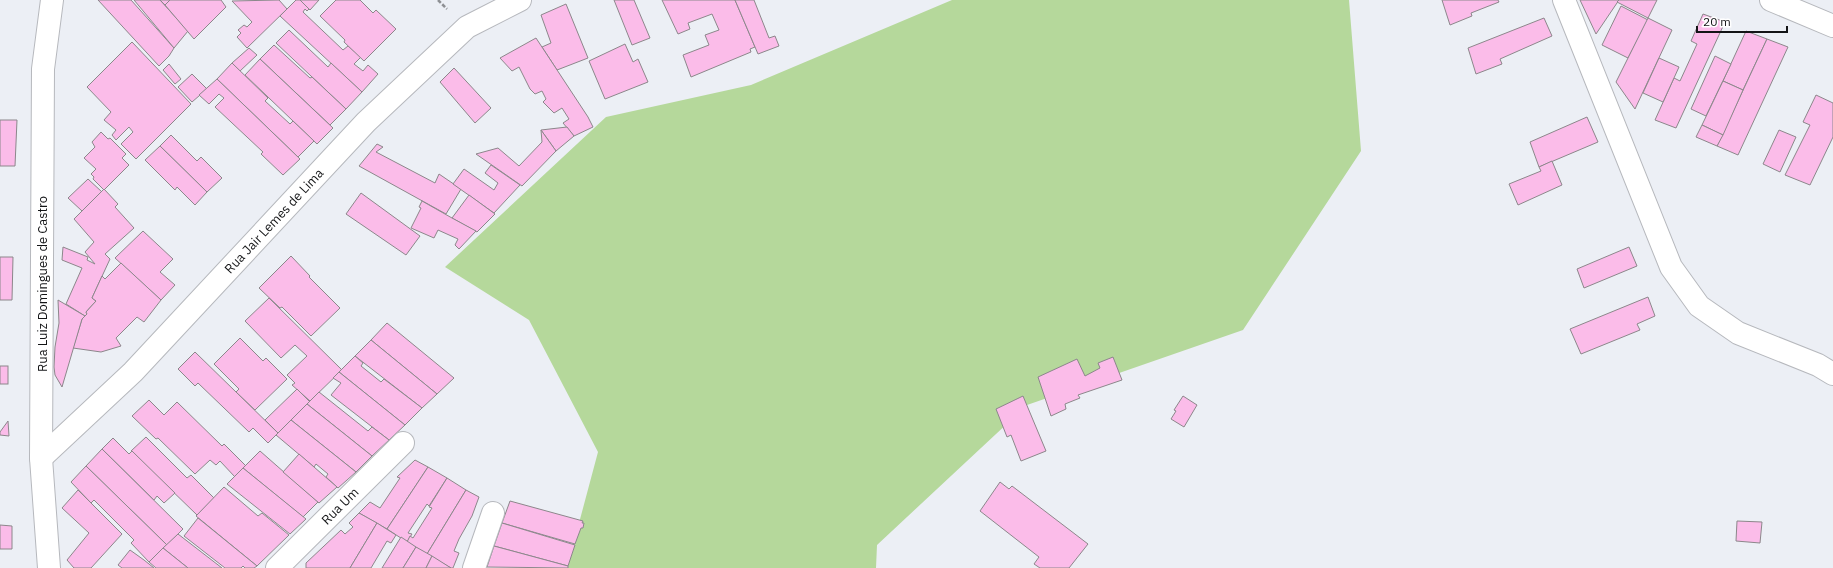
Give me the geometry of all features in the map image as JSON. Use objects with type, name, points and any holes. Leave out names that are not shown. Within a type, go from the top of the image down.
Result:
[{"type":"street","name":"Rua Luiz Domingues de Castro","points":[[49,568],[41,458],[44,69],[52,0]]},
{"type":"street","name":"Rua Jair Lemes de Lima","points":[[41,458],[133,372],[366,122],[467,26],[520,0]]},
{"type":"street","points":[[1564,0],[1671,267],[1699,306],[1738,333],[1818,365],[1833,374]]},
{"type":"street","points":[[1771,0],[1833,26]]},
{"type":"street","name":"Rua Um","points":[[277,568],[403,443]]},
{"type":"street","points":[[474,568],[493,513]]},
{"type":"green space","points":[[952,0],[1349,0],[1361,151],[1243,330],[1027,405],[877,545],[876,568],[567,568],[598,452],[529,320],[445,267],[606,117],[751,85]]},
{"type":"building","points":[[98,0],[131,0],[174,48],[169,56],[159,66]]},
{"type":"building","points":[[134,0],[160,0],[188,31],[174,48]]},
{"type":"building","points":[[160,0],[170,0],[165,5]]},
{"type":"building","points":[[170,0],[221,0],[226,7],[194,39],[165,5]]},
{"type":"building","points":[[279,0],[287,9],[247,48],[237,37],[241,33],[238,30],[244,25],[247,27],[252,22],[232,1]]},
{"type":"building","points":[[296,0],[300,0],[309,9],[307,11],[305,9],[303,12],[343,50],[348,46],[361,57],[354,64],[363,71],[368,65],[378,74],[362,92],[280,16]]},
{"type":"building","points":[[300,0],[319,0],[310,10]]},
{"type":"building","points":[[336,0],[360,0],[373,13],[376,10],[396,29],[364,61],[320,16]]},
{"type":"building","points":[[614,0],[634,0],[650,38],[632,45]]},
{"type":"building","points":[[662,0],[735,0],[755,47],[750,49],[751,52],[691,77],[683,55],[709,45],[705,35],[719,30],[712,14],[688,23],[690,29],[678,34]]},
{"type":"building","points":[[735,0],[754,0],[769,38],[775,36],[779,46],[758,54]]},
{"type":"building","points":[[1442,0],[1498,0],[1499,2],[1471,13],[1472,16],[1450,25]]},
{"type":"building","points":[[1580,0],[1619,0],[1596,34]]},
{"type":"building","points":[[1619,0],[1657,0],[1648,18],[1617,2]]},
{"type":"building","points":[[566,4],[588,58],[557,70],[542,47],[551,43],[541,15]]},
{"type":"building","points":[[1621,6],[1648,20],[1628,58],[1602,45]]},
{"type":"building","points":[[1703,14],[1725,22],[1676,128],[1655,120],[1674,78],[1680,81],[1697,44],[1691,41]]},
{"type":"building","points":[[1544,18],[1552,36],[1500,59],[1502,64],[1476,74],[1468,48]]},
{"type":"building","points":[[1648,18],[1672,30],[1635,109],[1616,82]]},
{"type":"building","points":[[289,30],[328,67],[331,63],[362,92],[346,109],[276,43]]},
{"type":"building","points":[[1746,31],[1767,39],[1743,90],[1723,81]]},
{"type":"building","points":[[536,38],[593,127],[574,136],[563,123],[569,119],[562,108],[554,113],[543,102],[546,99],[542,91],[535,94],[530,89],[519,67],[512,71],[500,58]]},
{"type":"building","points":[[1767,39],[1788,47],[1738,155],[1717,146]]},
{"type":"building","points":[[132,42],[191,104],[136,159],[121,144],[133,132],[129,127],[116,140],[112,135],[116,130],[104,120],[111,112],[87,87]]},
{"type":"building","points":[[625,44],[633,62],[638,59],[648,82],[605,99],[589,61]]},
{"type":"building","points":[[274,45],[310,78],[312,77],[346,109],[330,125],[260,59]]},
{"type":"building","points":[[249,48],[257,55],[240,71],[232,63]]},
{"type":"building","points":[[1715,56],[1731,64],[1706,116],[1691,109]]},
{"type":"building","points":[[1659,58],[1679,67],[1663,102],[1643,93]]},
{"type":"building","points":[[260,59],[333,128],[317,144],[245,75]]},
{"type":"building","points":[[232,63],[268,98],[265,101],[290,124],[293,121],[314,141],[298,157],[217,79]]},
{"type":"building","points":[[169,64],[181,79],[175,84],[163,70]]},
{"type":"building","points":[[454,68],[491,108],[475,123],[440,82]]},
{"type":"building","points":[[192,74],[207,89],[192,102],[178,87]]},
{"type":"building","points":[[217,79],[300,159],[283,175],[261,154],[263,152],[215,107],[224,98],[219,94],[209,104],[199,95]]},
{"type":"building","points":[[1723,81],[1743,90],[1723,135],[1702,125]]},
{"type":"building","points":[[1816,95],[1833,103],[1833,137],[1810,185],[1785,175],[1810,125],[1803,122]]},
{"type":"building","points":[[1587,117],[1598,142],[1539,167],[1530,142]]},
{"type":"building","points":[[0,120],[17,120],[15,166],[0,166]]},
{"type":"building","points":[[1702,125],[1723,135],[1717,146],[1696,137]]},
{"type":"building","points":[[567,127],[574,136],[556,151],[541,130]]},
{"type":"building","points":[[541,130],[556,151],[522,186],[476,154],[498,148],[519,166],[542,142]]},
{"type":"building","points":[[1779,130],[1796,137],[1780,172],[1763,164]]},
{"type":"building","points":[[101,132],[108,139],[110,138],[126,154],[122,158],[129,165],[104,190],[93,179],[94,177],[91,174],[96,169],[84,158],[95,147],[92,142]]},
{"type":"building","points":[[171,135],[197,161],[201,157],[222,178],[207,192],[160,146]]},
{"type":"building","points":[[377,144],[383,147],[376,152],[435,183],[439,174],[461,189],[446,214],[359,166]]},
{"type":"building","points":[[160,146],[207,192],[195,205],[177,187],[175,190],[145,160]]},
{"type":"building","points":[[1552,161],[1562,185],[1518,205],[1509,184],[1541,171],[1539,167]]},
{"type":"building","points":[[491,165],[520,185],[494,213],[453,184],[464,169],[494,190],[498,183],[485,173]]},
{"type":"building","points":[[88,179],[102,192],[82,211],[68,198]]},
{"type":"building","points":[[104,189],[118,204],[115,207],[134,228],[105,254],[110,259],[92,298],[96,301],[86,312],[87,314],[85,316],[66,304],[82,268],[62,260],[63,247],[88,257],[87,260],[95,264],[85,252],[94,242],[74,219]]},
{"type":"building","points":[[361,193],[420,236],[406,255],[346,214]]},
{"type":"building","points":[[469,195],[495,214],[477,232],[452,218]]},
{"type":"building","points":[[422,201],[476,231],[459,249],[455,245],[458,239],[438,230],[434,238],[411,228],[421,208],[419,207]]},
{"type":"building","points":[[143,231],[173,259],[160,272],[175,285],[161,300],[115,258]]},
{"type":"building","points":[[1629,247],[1637,266],[1584,288],[1577,269]]},
{"type":"building","points":[[291,256],[310,276],[309,277],[340,308],[311,336],[282,307],[280,308],[259,288]]},
{"type":"building","points":[[0,257],[13,257],[12,300],[0,300]]},
{"type":"building","points":[[121,263],[161,300],[144,322],[137,317],[116,338],[121,346],[101,352],[73,348],[82,319],[96,301],[92,298],[102,276],[105,279]]},
{"type":"building","points":[[1648,297],[1655,316],[1637,324],[1640,330],[1581,354],[1570,329]]},
{"type":"building","points":[[269,298],[342,370],[310,401],[292,385],[295,383],[287,375],[307,356],[295,345],[281,358],[245,321]]},
{"type":"building","points":[[58,300],[85,316],[82,319],[62,387],[55,375],[54,367],[55,347],[59,323]]},
{"type":"building","points":[[387,323],[454,378],[437,394],[371,340]]},
{"type":"building","points":[[240,338],[263,361],[266,358],[287,379],[255,410],[236,392],[239,389],[214,364]]},
{"type":"building","points":[[371,340],[437,394],[422,408],[355,356]]},
{"type":"building","points":[[195,352],[278,433],[268,443],[253,428],[249,432],[198,383],[195,386],[178,369]]},
{"type":"building","points":[[355,356],[363,363],[361,366],[381,382],[384,379],[422,408],[405,425],[339,372]]},
{"type":"building","points":[[1113,357],[1122,380],[1078,395],[1080,398],[1065,404],[1066,409],[1051,416],[1038,377],[1077,359],[1085,376],[1100,368],[1098,363]]},
{"type":"building","points":[[0,366],[8,366],[8,384],[0,384]]},
{"type":"building","points":[[339,372],[405,425],[389,440],[331,395],[341,383],[333,378]]},
{"type":"building","points":[[297,389],[310,402],[278,433],[265,420]]},
{"type":"building","points":[[319,392],[368,431],[372,427],[389,440],[372,456],[307,404]]},
{"type":"building","points":[[1023,396],[1046,451],[1021,461],[1011,435],[1007,437],[996,409]]},
{"type":"building","points":[[1183,396],[1197,405],[1184,427],[1171,419],[1176,411],[1174,410]]},
{"type":"building","points":[[149,400],[164,415],[177,402],[222,446],[224,444],[246,466],[235,477],[220,461],[216,465],[210,460],[195,474],[158,438],[156,439],[132,416]]},
{"type":"building","points":[[307,404],[372,456],[356,472],[291,420]]},
{"type":"building","points":[[291,420],[356,472],[338,488],[326,477],[328,474],[316,464],[314,467],[276,435]]},
{"type":"building","points":[[8,421],[9,436],[0,435],[0,432]]},
{"type":"building","points":[[146,437],[187,478],[191,475],[214,498],[197,515],[131,451]]},
{"type":"building","points":[[113,438],[129,454],[132,451],[175,493],[164,503],[157,496],[154,500],[102,449]]},
{"type":"building","points":[[102,449],[183,529],[167,545],[86,466]]},
{"type":"building","points":[[260,451],[318,502],[303,517],[243,468]]},
{"type":"building","points":[[299,454],[337,487],[319,503],[283,472]]},
{"type":"building","points":[[415,460],[428,467],[387,529],[359,513],[370,502],[380,508],[400,478],[397,477]]},
{"type":"building","points":[[86,466],[167,545],[149,562],[131,543],[134,540],[94,500],[91,503],[71,482]]},
{"type":"building","points":[[428,467],[447,478],[429,506],[427,504],[408,533],[412,534],[407,542],[387,529]]},
{"type":"building","points":[[243,468],[306,519],[290,534],[227,484]]},
{"type":"building","points":[[447,478],[466,490],[427,554],[407,542],[410,536],[413,538],[432,508],[429,507]]},
{"type":"building","points":[[1000,482],[1009,489],[1012,486],[1088,544],[1069,568],[1040,568],[1034,564],[1039,557],[980,511]]},
{"type":"building","points":[[224,487],[258,516],[262,513],[289,535],[257,566],[196,516]]},
{"type":"building","points":[[78,490],[122,534],[91,568],[74,568],[67,560],[89,533],[62,508]]},
{"type":"building","points":[[466,490],[479,497],[472,516],[454,551],[459,553],[453,568],[451,568],[427,554]]},
{"type":"building","points":[[510,501],[583,521],[583,528],[581,528],[575,544],[502,523]]},
{"type":"building","points":[[359,513],[377,523],[350,568],[306,568],[306,563],[341,530],[345,534],[353,527],[349,523]]},
{"type":"building","points":[[198,518],[257,566],[254,568],[245,568],[243,566],[241,568],[225,568],[184,536]]},
{"type":"building","points":[[1737,521],[1762,522],[1760,543],[1736,541]]},
{"type":"building","points":[[377,523],[396,535],[391,543],[387,541],[371,568],[350,568]]},
{"type":"building","points":[[502,523],[575,545],[568,566],[494,546]]},
{"type":"building","points":[[0,525],[12,526],[12,549],[0,549]]},
{"type":"building","points":[[178,534],[222,568],[188,568],[163,548]]},
{"type":"building","points":[[401,537],[416,547],[403,568],[382,568]]},
{"type":"building","points":[[494,546],[568,566],[568,568],[487,567]]},
{"type":"building","points":[[416,547],[432,556],[426,568],[403,568]]},
{"type":"building","points":[[163,548],[188,568],[156,568],[149,562]]},
{"type":"building","points":[[130,550],[154,568],[122,568],[118,565]]},
{"type":"building","points":[[432,556],[451,568],[426,568]]}]
